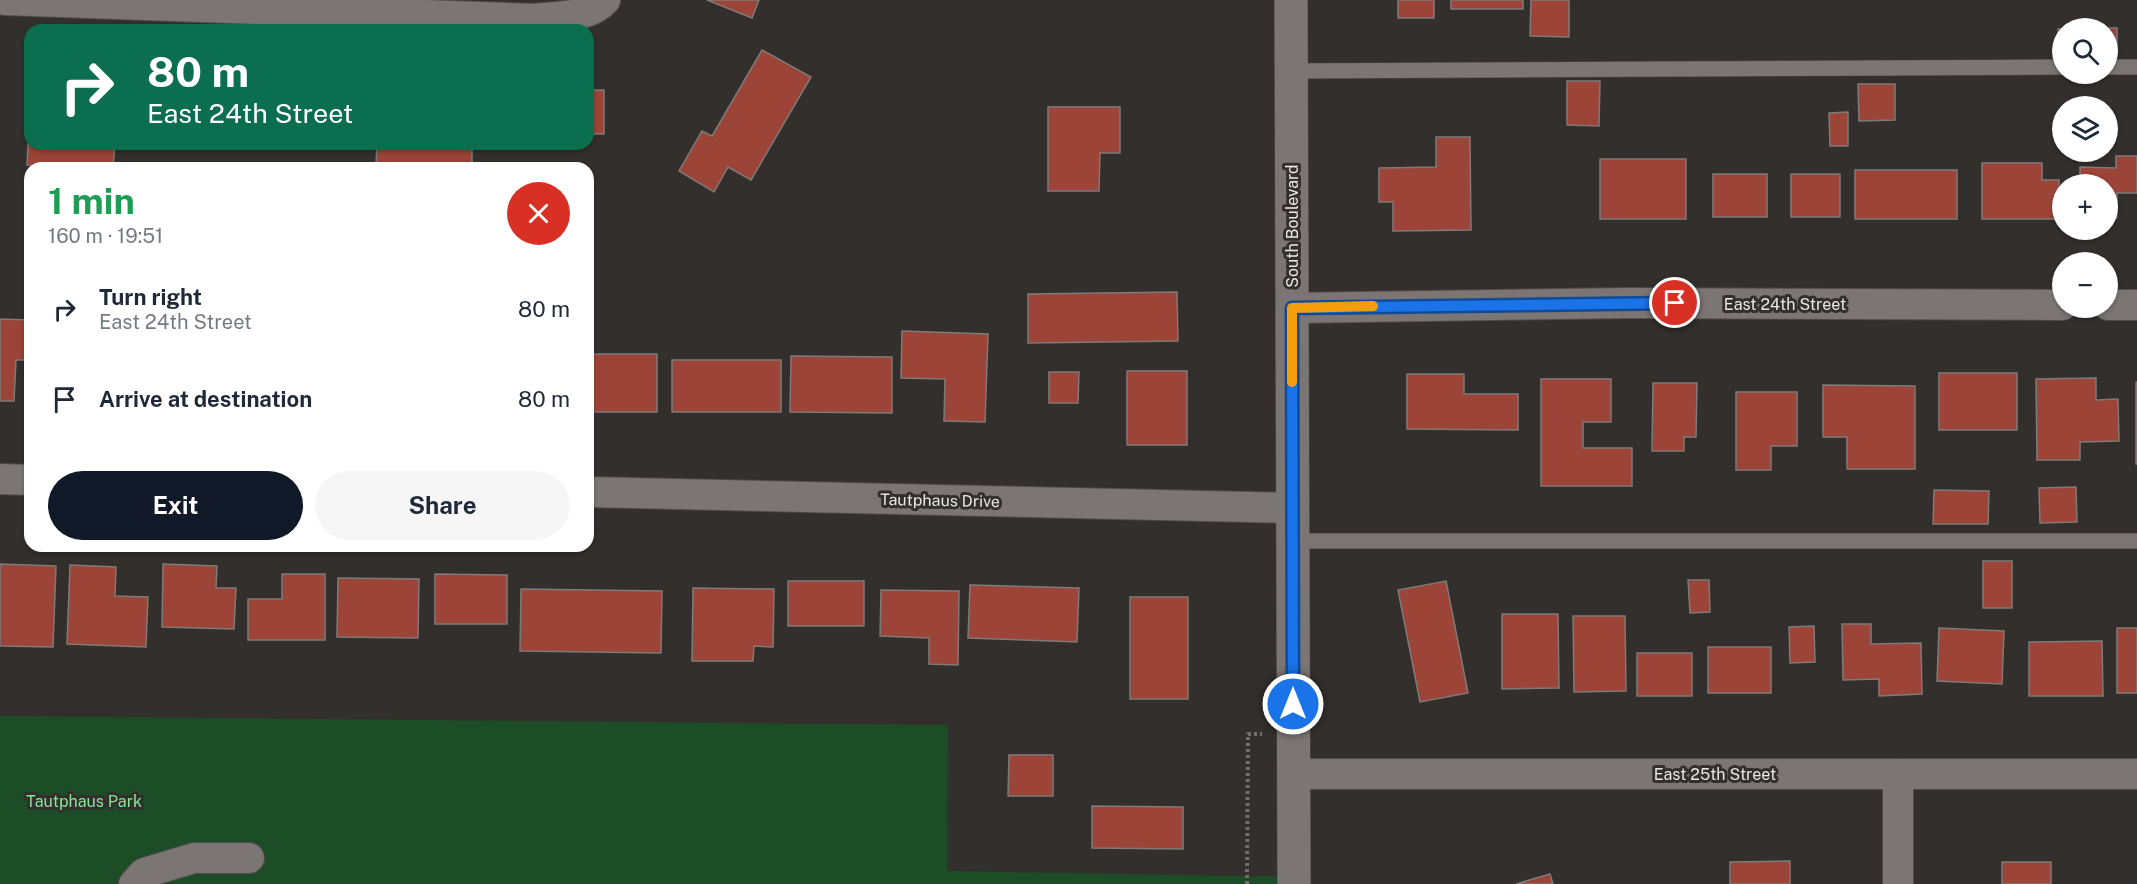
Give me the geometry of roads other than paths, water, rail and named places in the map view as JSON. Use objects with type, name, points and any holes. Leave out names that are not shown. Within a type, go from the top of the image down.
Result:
[{"type":"street","points":[[5,0],[535,19],[587,12],[601,5],[605,0]]},
{"type":"street","name":"South Boulevard","points":[[1291,0],[1294,884]]},
{"type":"street","name":"East 24th Street","points":[[1292,308],[1629,303],[2052,304]]},
{"type":"street","points":[[2118,305],[2137,305]]},
{"type":"street","points":[[0,479],[24,480]]},
{"type":"street","name":"Tautphaus Drive","points":[[594,492],[1292,508]]},
{"type":"street","name":"East 25th Street","points":[[1293,774],[2137,774]]},
{"type":"street","points":[[1898,774],[1898,884]]},
{"type":"street","points":[[135,884],[144,873],[194,858],[249,858]]},
{"type":"lane","points":[[2118,67],[2137,67]]},
{"type":"lane","points":[[1291,71],[2052,68]]},
{"type":"lane","points":[[1292,541],[2137,541]]},
{"type":"park label","name":"Tautphaus Park","points":[[84,801]]}]
